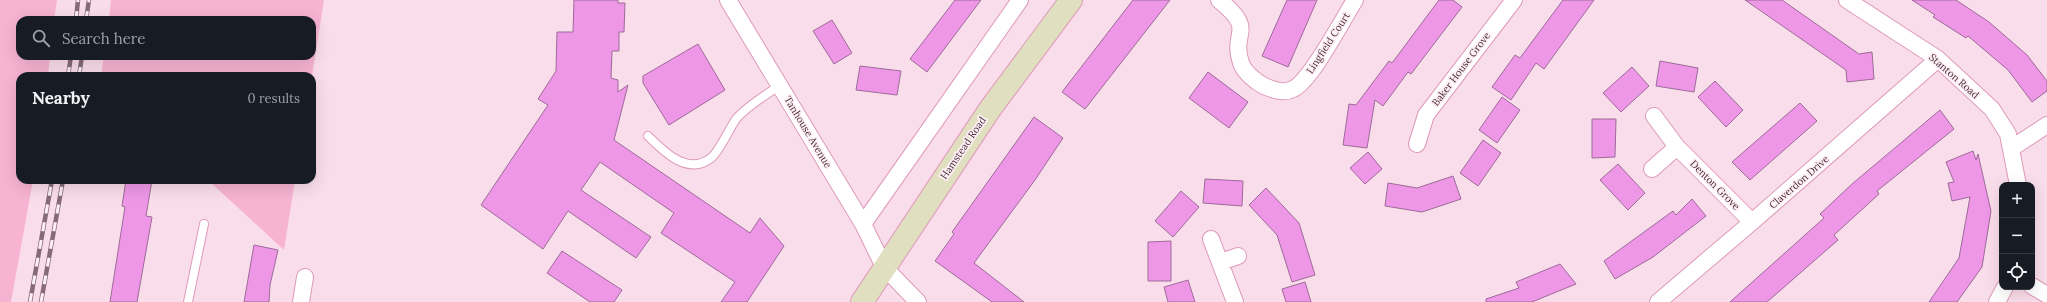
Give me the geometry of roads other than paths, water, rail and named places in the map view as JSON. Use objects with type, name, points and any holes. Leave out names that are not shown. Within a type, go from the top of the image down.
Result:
[{"type":"main road","name":"Hamstead Road","points":[[862,302],[990,109],[1071,0]]},
{"type":"street","name":"Tanhouse Avenue","points":[[728,0],[862,224],[884,267]]},
{"type":"street","points":[[862,224],[1020,0]]},
{"type":"street","name":"Lingfield Court","points":[[1219,0],[1240,20],[1242,31],[1238,51],[1241,65],[1257,83],[1277,92],[1294,89],[1313,69],[1356,0]]},
{"type":"street","name":"Baker House Grove","points":[[1417,144],[1426,115],[1514,0]]},
{"type":"street","name":"Stanton Road","points":[[1847,0],[1938,59],[1992,109],[2008,134],[2012,148],[2018,182]]},
{"type":"street","name":"Claverdon Drive","points":[[1658,302],[1938,59]]},
{"type":"street","name":"Denton Grove","points":[[1654,116],[1677,147],[1752,222]]},
{"type":"street","points":[[2012,148],[2047,125]]},
{"type":"street","points":[[1652,169],[1677,147]]},
{"type":"street","points":[[1211,239],[1235,302]]},
{"type":"street","points":[[1221,262],[1238,256]]},
{"type":"street","points":[[884,267],[918,302]]},
{"type":"street","points":[[305,277],[305,301]]},
{"type":"street","points":[[2035,288],[2047,295]]},
{"type":"street","points":[[1996,302],[2003,290]]},
{"type":"lane","points":[[648,136],[662,150],[687,165],[696,165],[711,158],[736,119],[747,108],[780,85]]},
{"type":"lane","points":[[188,302],[204,224]]},
{"type":"railway","points":[[76,16],[78,0]]},
{"type":"railway","points":[[87,16],[89,0]]},
{"type":"railway","points":[[69,72],[70,60]]},
{"type":"railway","points":[[80,72],[81,60]]},
{"type":"railway","points":[[30,302],[51,184]]},
{"type":"railway","points":[[41,302],[62,184]]}]
